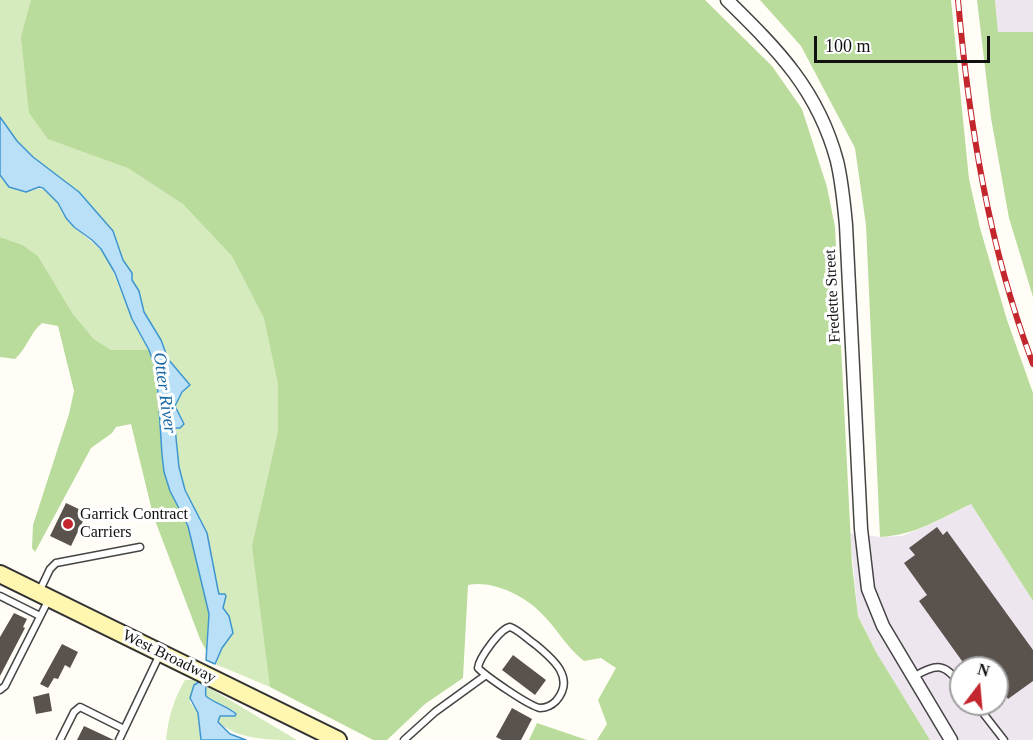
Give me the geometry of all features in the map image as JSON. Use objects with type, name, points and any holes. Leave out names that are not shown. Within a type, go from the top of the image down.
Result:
[{"type":"main road","name":"West Broadway","points":[[0,574],[338,740]]},
{"type":"street","name":"Fredette Street","points":[[727,0],[761,33],[796,73],[820,116],[837,163],[846,225],[863,558],[871,597],[883,624],[951,740]]},
{"type":"lane","points":[[0,690],[5,686],[40,616],[52,565],[140,547]]},
{"type":"lane","points":[[0,596],[40,616]]},
{"type":"lane","points":[[510,627],[553,659],[560,668],[564,681],[561,694],[555,703],[540,708],[530,704],[486,675],[478,668],[480,660],[502,630],[510,627]]},
{"type":"lane","points":[[119,740],[160,653]]},
{"type":"lane","points":[[913,676],[928,668],[939,666],[949,670]]},
{"type":"lane","points":[[404,740],[435,712],[486,675]]},
{"type":"lane","points":[[60,740],[74,712],[80,707],[124,729]]},
{"type":"lane","points":[[985,716],[1004,740]]},
{"type":"shaded area","points":[[995,0],[1033,0],[1033,32],[998,32]]},
{"type":"shaded area","points":[[971,504],[1033,601],[1033,740],[930,740],[876,652],[858,615],[850,533],[880,537],[902,536]]},
{"type":"green space","points":[[0,0],[231,0],[612,439],[270,687],[215,664],[218,620],[174,482],[167,394],[114,246],[0,145]]},
{"type":"green space","points":[[31,0],[705,0],[772,66],[802,109],[827,187],[835,227],[852,564],[858,616],[876,652],[930,740],[597,740],[607,724],[598,700],[616,668],[601,658],[584,661],[546,618],[525,600],[507,590],[477,584],[468,585],[463,678],[425,704],[387,740],[373,740],[270,687],[252,546],[278,432],[278,384],[264,318],[232,256],[183,204],[128,168],[48,139],[29,113],[21,37]]},
{"type":"green space","points":[[760,0],[951,0],[969,179],[980,228],[1007,320],[1033,393],[1033,601],[971,504],[916,530],[880,537],[866,225],[855,148],[801,46]]},
{"type":"green space","points":[[977,0],[995,0],[998,32],[1033,32],[1033,297],[1009,218],[991,118]]},
{"type":"green space","points":[[0,175],[31,191],[38,189],[48,192],[70,223],[96,245],[111,266],[134,324],[149,350],[111,350],[94,339],[73,314],[38,256],[23,245],[0,237]]},
{"type":"green space","points":[[0,237],[23,245],[38,256],[73,314],[94,339],[111,350],[149,350],[155,367],[164,472],[170,491],[188,526],[209,614],[206,650],[153,515],[131,424],[116,427],[112,433],[91,448],[35,552],[32,548],[33,525],[69,414],[74,391],[58,326],[42,323],[15,359],[0,357]]},
{"type":"green space","points":[[185,680],[199,682],[194,685],[190,702],[198,713],[201,740],[166,740],[172,709]]},
{"type":"green space","points":[[206,686],[297,740],[255,738],[226,728],[218,722],[220,716],[227,717],[235,711],[208,700]]},
{"type":"green space","points":[[537,723],[587,740],[529,740]]},
{"type":"water","name":"Otter River","points":[[0,117],[17,141],[33,157],[79,192],[113,231],[123,260],[132,273],[132,280],[139,291],[144,312],[161,340],[168,359],[190,385],[182,392],[175,406],[184,424],[180,428],[175,428],[179,467],[185,490],[207,533],[219,594],[226,596],[223,608],[229,616],[233,633],[222,648],[215,664],[206,660],[209,614],[188,526],[170,491],[164,472],[155,367],[149,350],[132,319],[115,273],[101,249],[74,227],[58,203],[43,188],[39,187],[26,192],[9,187],[0,175]]},
{"type":"water","points":[[199,682],[206,686],[208,698],[236,714],[235,716],[220,716],[218,722],[230,734],[246,740],[201,740],[198,713],[190,698],[194,685]]},
{"type":"building","name":"Garrick Contract Carriers","points":[[66,503],[87,513],[71,546],[50,536]]},
{"type":"building","points":[[937,527],[943,535],[947,531],[1033,650],[1033,681],[1009,698],[1009,656],[958,656],[919,601],[927,595],[904,563],[915,555],[909,548]]},
{"type":"building","points":[[14,613],[27,619],[23,627],[25,628],[0,676],[0,637]]},
{"type":"building","points":[[62,644],[78,652],[70,668],[65,665],[58,679],[54,678],[48,688],[40,684]]},
{"type":"building","points":[[513,655],[546,680],[535,695],[502,670]]},
{"type":"building","points":[[49,693],[52,711],[36,714],[33,697]]},
{"type":"building","points":[[512,708],[532,719],[521,740],[502,740],[496,737]]},
{"type":"building","points":[[84,726],[114,740],[77,740]]},
{"type":"railway","points":[[958,0],[968,93],[983,185],[1004,276],[1033,364]]},
{"type":"place","name":"Garrick Contract Carriers","points":[[68,524]]}]
